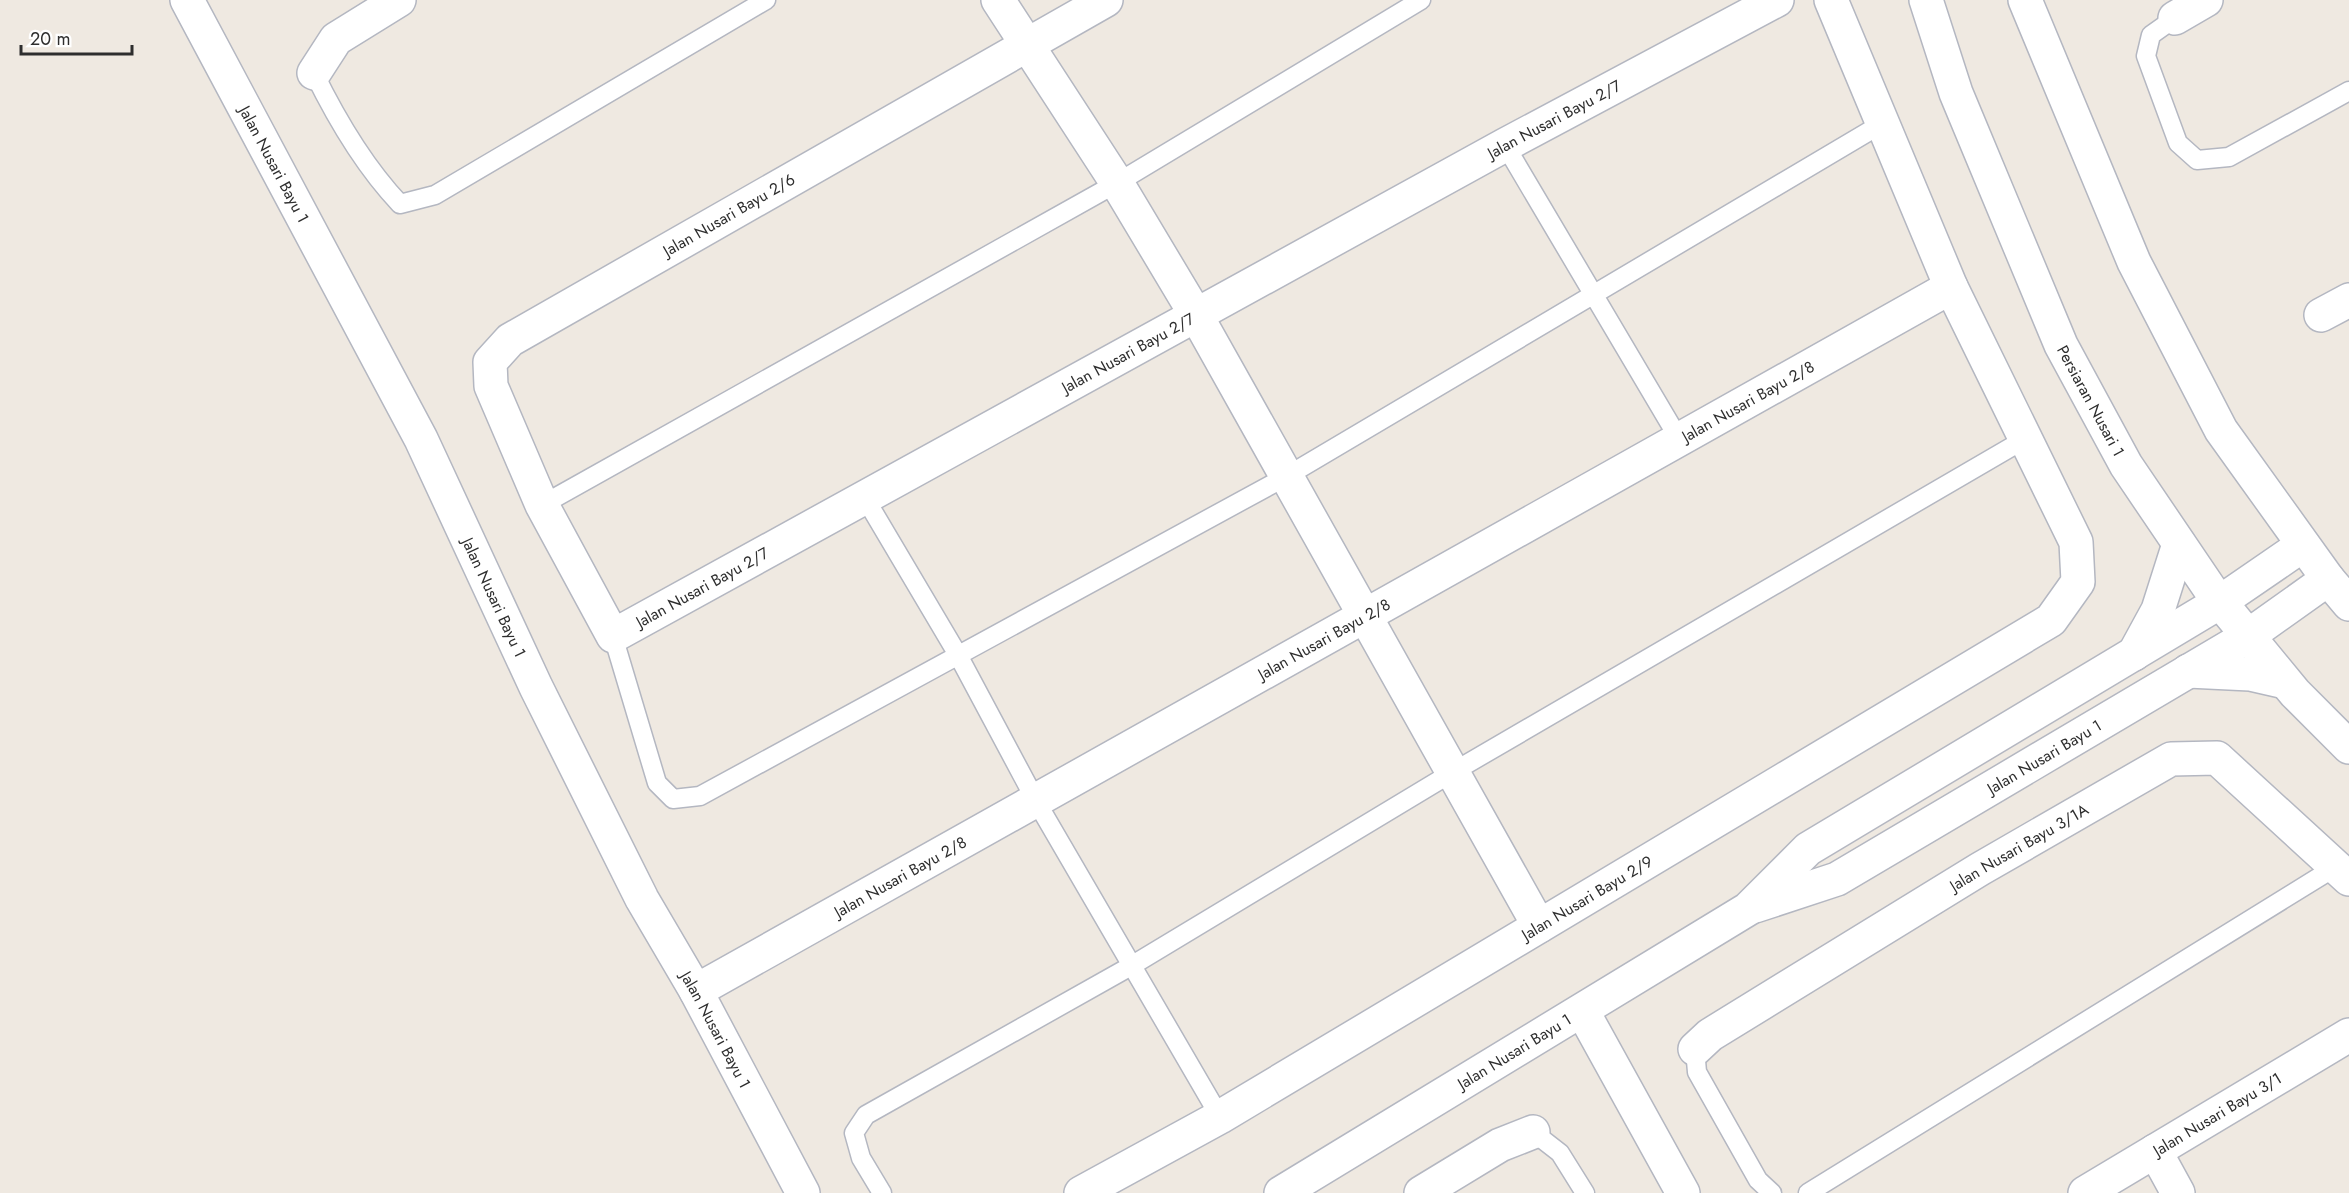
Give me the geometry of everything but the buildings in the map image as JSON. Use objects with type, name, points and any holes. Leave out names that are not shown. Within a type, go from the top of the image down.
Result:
[{"type":"street","name":"Jalan Nusari Bayu 1","points":[[187,0],[421,439],[590,798],[642,899],[696,991],[803,1193]]},
{"type":"street","points":[[315,74],[336,39],[399,0]]},
{"type":"street","points":[[998,0],[1118,183],[1196,315],[1539,926]]},
{"type":"street","name":"Jalan Nusari Bayu 2/6","points":[[542,505],[491,386],[490,362],[510,340],[1106,0]]},
{"type":"street","name":"Jalan Nusari Bayu 2/7","points":[[613,636],[1505,145],[1777,0]]},
{"type":"street","points":[[1831,0],[1951,287],[2025,438]]},
{"type":"street","name":"Persiaran Nusari 1","points":[[1926,0],[1956,93],[2061,345],[2126,465],[2220,602],[2285,682],[2349,747]]},
{"type":"street","points":[[2025,0],[2134,262],[2221,430],[2328,579],[2349,604]]},
{"type":"street","points":[[2175,18],[2206,0]]},
{"type":"street","name":"Jalan Nusari Bayu 2/8","points":[[696,991],[1951,287]]},
{"type":"street","name":"Jalan Nusari Bayu 2/9","points":[[1081,1193],[1220,1117],[2051,620],[2078,582],[2076,542],[2025,438]]},
{"type":"street","points":[[542,505],[613,636]]},
{"type":"street","points":[[2134,654],[2158,610],[2179,544]]},
{"type":"street","name":"Jalan Nusari Bayu 1","points":[[1281,1193],[1583,1012],[1748,909],[1808,849],[2220,602],[2303,545]]},
{"type":"street","name":"Jalan Nusari Bayu 1","points":[[1748,909],[1837,879],[2248,636],[2328,579]]},
{"type":"street","points":[[2188,671],[2250,674],[2285,682]]},
{"type":"street","name":"Jalan Nusari Bayu 3/1A","points":[[1695,1049],[1710,1035],[1980,869],[2171,759],[2217,758],[2343,872]]},
{"type":"street","points":[[1583,1012],[1683,1193]]},
{"type":"street","name":"Jalan Nusari Bayu 3/1","points":[[2085,1193],[2349,1035]]},
{"type":"street","points":[[1421,1193],[1500,1145],[1533,1132]]},
{"type":"street","points":[[2155,1151],[2178,1193]]},
{"type":"lane","points":[[315,74],[334,115],[383,187],[400,204],[435,195],[766,0]]},
{"type":"lane","points":[[542,505],[1118,183],[1419,1]]},
{"type":"lane","points":[[2175,18],[2151,35],[2146,56],[2178,143],[2197,160],[2229,158],[2349,92]]},
{"type":"lane","points":[[613,636],[657,783],[673,799],[700,796],[1287,476],[1883,123]]},
{"type":"lane","points":[[1505,145],[1679,440]]},
{"type":"lane","points":[[882,1193],[861,1158],[854,1133],[866,1115],[1131,966],[1453,772],[2025,438]]},
{"type":"lane","points":[[865,498],[958,655],[1036,801],[1220,1117]]},
{"type":"lane","points":[[1808,1193],[2343,872]]},
{"type":"lane","points":[[1695,1049],[1697,1072],[1758,1180],[1772,1193]]},
{"type":"lane","points":[[1533,1132],[1560,1153],[1585,1193]]}]
